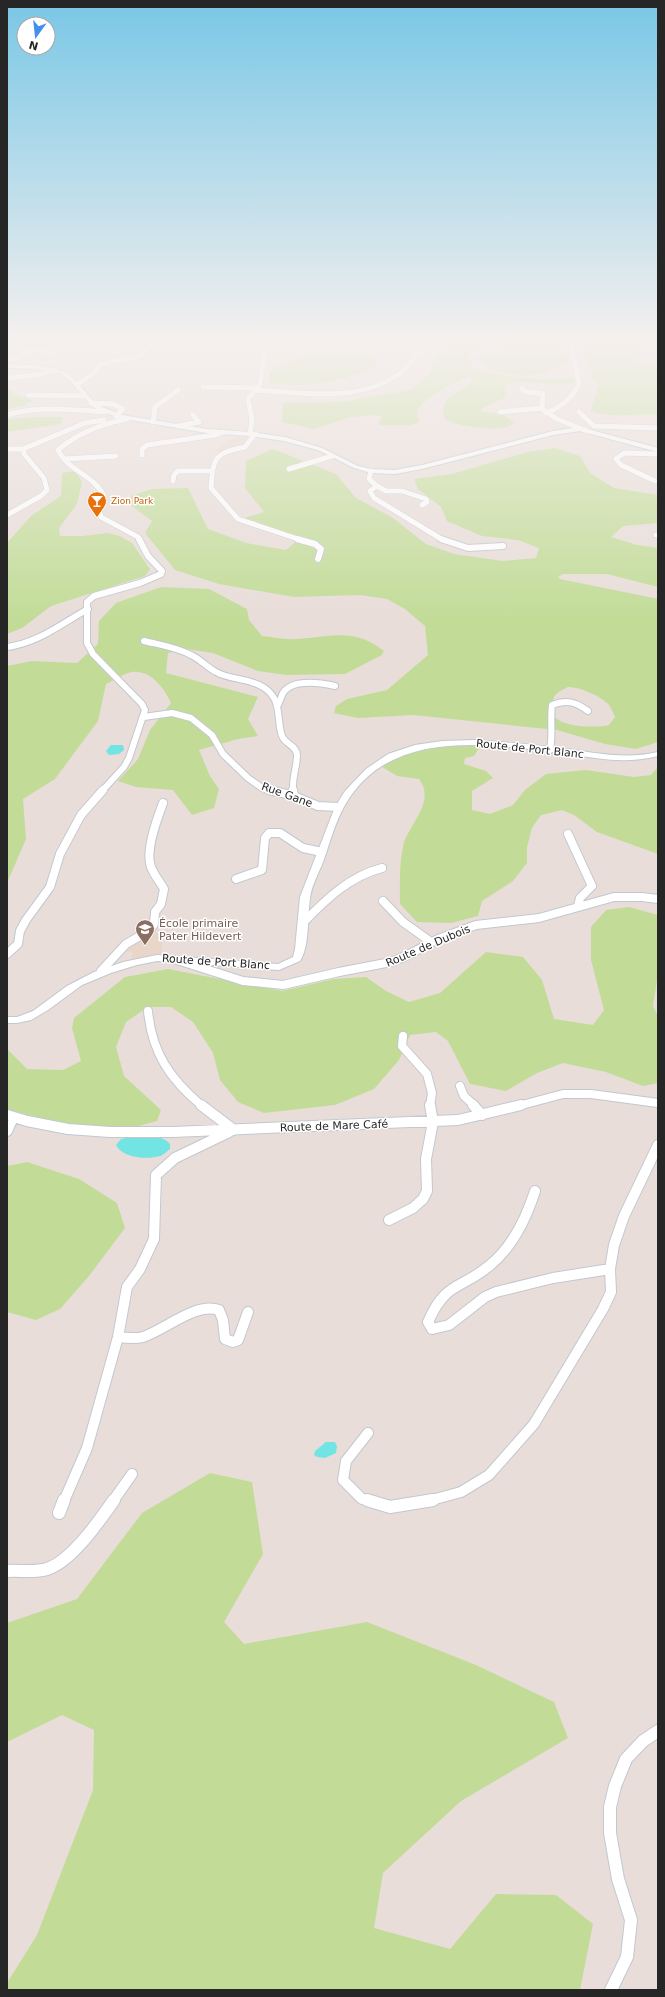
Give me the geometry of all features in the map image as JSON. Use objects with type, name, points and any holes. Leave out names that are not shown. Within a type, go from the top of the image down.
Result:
[{"type":"street","points":[[7,450],[23,449],[63,432]]},
{"type":"street","points":[[7,954],[15,949],[18,944],[20,931],[26,920],[50,887],[60,854],[80,816],[124,767],[130,758],[136,732],[144,717],[145,710],[142,704],[92,654],[87,643],[86,626],[89,599],[94,596],[140,583],[161,574],[162,571],[148,556],[138,537],[101,517],[99,510],[104,496],[100,488],[64,459],[58,450],[66,443],[86,432]]},
{"type":"street","points":[[142,456],[142,449],[152,443],[215,435],[222,432]]},
{"type":"street","points":[[226,432],[252,434],[300,443],[356,467],[371,471],[405,470],[557,432]]},
{"type":"street","points":[[600,432],[658,450]]},
{"type":"street","points":[[252,434],[245,447],[220,454],[214,462],[211,488],[238,519],[286,536],[315,544],[320,549],[318,559]]},
{"type":"street","points":[[7,515],[41,496],[47,490],[44,478],[24,454],[23,449]]},
{"type":"street","points":[[655,481],[621,465],[616,459],[624,452],[658,454]]},
{"type":"street","points":[[64,459],[116,456]]},
{"type":"street","points":[[289,469],[332,456]]},
{"type":"street","points":[[173,481],[174,475],[178,471],[212,471]]},
{"type":"street","points":[[371,471],[369,479],[377,486],[386,491],[405,492],[426,499],[427,502],[422,505]]},
{"type":"street","points":[[377,486],[370,492],[374,498],[443,540],[468,548],[503,546]]},
{"type":"street","points":[[7,648],[33,641],[62,626],[88,609]]},
{"type":"street","points":[[144,641],[176,648],[192,655],[217,673],[262,686],[278,705]]},
{"type":"street","points":[[294,796],[292,778],[297,754],[295,749],[284,741],[282,736],[278,705],[284,692],[297,685],[319,682],[335,686]]},
{"type":"street","points":[[550,750],[552,741],[550,720],[552,705],[564,701],[574,702],[588,711]]},
{"type":"street","name":"Rue Gane","points":[[144,717],[172,713],[191,718],[212,735],[223,754],[248,778],[262,788],[294,796],[318,806],[339,807]]},
{"type":"street","name":"Route de Port Blanc","points":[[7,1020],[24,1019],[33,1015],[77,984],[101,972],[140,961],[157,958],[279,967],[297,959],[300,949],[305,897],[339,807],[347,796],[377,765],[392,755],[408,750],[470,742],[623,759],[641,758],[658,754]]},
{"type":"street","points":[[101,972],[105,964],[126,944],[150,930],[154,924],[155,912],[161,904],[164,889],[151,867],[150,856],[155,824],[163,804]]},
{"type":"street","points":[[236,879],[262,870],[265,838],[270,833],[280,833],[303,848],[322,852]]},
{"type":"street","points":[[568,834],[592,886],[580,898],[578,906]]},
{"type":"street","points":[[303,923],[328,897],[368,872],[382,868]]},
{"type":"street","name":"Route de Dubois","points":[[175,959],[238,979],[282,985],[348,970],[381,966],[400,960],[431,942],[466,928],[481,924],[549,916],[595,900],[618,896],[644,896],[658,899]]},
{"type":"street","points":[[383,901],[403,922],[431,942]]},
{"type":"street","points":[[59,1513],[88,1448],[118,1337],[127,1287],[140,1269],[154,1239],[156,1175],[175,1158],[234,1130],[198,1101],[173,1077],[163,1064],[151,1038],[148,1011]]},
{"type":"street","points":[[389,1220],[413,1208],[423,1199],[428,1190],[426,1159],[430,1145],[433,1122],[430,1105],[432,1093],[427,1074],[403,1049],[401,1044],[403,1036]]},
{"type":"street","points":[[460,1086],[463,1097],[476,1105],[482,1115]]},
{"type":"street","name":"Route de Mare Café","points":[[10,1116],[41,1124],[125,1133],[433,1122],[482,1115],[563,1094],[591,1094],[658,1103]]},
{"type":"street","points":[[7,1131],[10,1116]]},
{"type":"street","points":[[368,1433],[346,1461],[343,1480],[362,1499],[390,1507],[431,1501],[461,1492],[489,1475],[534,1424],[603,1309],[611,1292],[610,1269],[614,1245],[624,1216],[658,1145]]},
{"type":"street","points":[[535,1191],[526,1219],[505,1250],[489,1266],[448,1289],[434,1306],[428,1322],[432,1329],[439,1329],[459,1320],[468,1309],[494,1293],[555,1277],[610,1269]]},
{"type":"street","points":[[118,1337],[144,1337],[201,1310],[214,1308],[219,1310],[222,1315],[225,1339],[230,1342],[234,1342],[238,1340],[248,1312]]},
{"type":"street","points":[[7,1571],[47,1569],[58,1564],[100,1519],[132,1474]]},
{"type":"street","points":[[611,1990],[627,1957],[631,1920],[618,1879],[611,1841],[610,1807],[615,1786],[626,1759],[643,1741],[658,1731]]},
{"type":"shaded area","points":[[235,438],[248,438],[247,443],[222,452],[215,450]]},
{"type":"shaded area","name":"École primaire Pater Hildevert","points":[[150,932],[162,934],[162,953],[131,959],[133,952],[123,951],[131,941]]},
{"type":"green space","points":[[555,448],[580,456],[590,473],[614,488],[658,495],[658,523],[623,526],[611,537],[637,545],[658,548],[658,587],[607,574],[563,574],[558,577],[560,579],[658,599],[658,742],[636,749],[605,744],[557,730],[413,715],[358,718],[334,713],[336,706],[347,699],[387,690],[428,655],[425,626],[405,609],[387,599],[360,595],[294,597],[219,584],[175,570],[145,533],[152,521],[129,504],[131,496],[152,489],[188,488],[208,529],[246,543],[286,550],[301,537],[244,518],[264,512],[245,488],[246,461],[273,449],[336,474],[356,498],[393,518],[426,544],[454,554],[503,561],[536,558],[539,548],[518,540],[482,536],[447,521],[441,507],[418,489],[414,479],[452,474],[528,452]],"holes":[[[568,687],[573,687],[596,695],[609,705],[615,717],[609,725],[596,727],[579,726],[557,719],[553,714],[553,701],[555,695]]]},
{"type":"green space","points":[[75,471],[82,482],[77,504],[59,528],[60,536],[82,536],[108,533],[120,536],[132,543],[150,569],[145,576],[51,606],[22,628],[7,634],[7,543],[31,516],[61,496],[62,473]]},
{"type":"green space","points":[[161,587],[209,589],[247,609],[249,620],[262,636],[292,639],[342,635],[352,636],[363,639],[384,651],[382,655],[345,674],[287,675],[258,671],[213,653],[186,649],[168,653],[166,673],[258,697],[248,719],[258,736],[238,739],[199,750],[210,776],[219,789],[214,808],[192,815],[173,790],[136,787],[118,781],[138,759],[150,730],[171,703],[165,692],[151,677],[139,672],[126,674],[106,684],[98,721],[55,779],[23,799],[26,839],[7,883],[7,666],[32,661],[77,663],[98,644],[99,621],[116,603]]},
{"type":"green space","points":[[454,745],[515,748],[479,748],[474,756],[465,758],[464,764],[486,771],[493,778],[472,791],[472,810],[490,814],[513,805],[525,790],[546,774],[586,770],[634,777],[651,775],[658,767],[658,854],[597,832],[574,815],[562,810],[541,815],[532,828],[527,847],[527,863],[513,881],[482,901],[478,916],[451,923],[417,922],[400,904],[400,868],[403,847],[423,805],[425,797],[424,788],[419,779],[397,776],[379,765],[421,749]]},
{"type":"green space","points":[[629,907],[658,915],[658,974],[653,1006],[658,1016],[658,1083],[643,1086],[606,1072],[563,1063],[537,1073],[506,1091],[470,1084],[448,1041],[436,1032],[410,1035],[399,1060],[374,1089],[335,1105],[264,1113],[238,1102],[220,1080],[213,1053],[193,1022],[171,1007],[148,1007],[126,1022],[116,1047],[124,1076],[161,1110],[157,1121],[128,1129],[62,1124],[7,1109],[7,1049],[27,1069],[63,1070],[81,1061],[72,1028],[74,1018],[125,977],[168,969],[282,991],[334,979],[366,977],[386,991],[409,1002],[440,993],[486,952],[523,957],[542,980],[554,1019],[593,1025],[604,1010],[591,960],[591,927],[606,910]]},
{"type":"green space","points":[[27,1162],[79,1179],[117,1203],[125,1228],[89,1276],[60,1309],[36,1320],[7,1312],[7,1166]]},
{"type":"green space","points":[[210,1473],[252,1482],[263,1554],[224,1622],[244,1644],[367,1622],[476,1665],[554,1702],[568,1738],[461,1801],[383,1873],[374,1928],[450,1949],[496,1894],[556,1895],[593,1924],[580,1990],[7,1990],[7,1983],[37,1935],[93,1790],[94,1730],[62,1715],[7,1742],[7,1623],[77,1599],[142,1513]]},
{"type":"water","points":[[111,745],[123,745],[124,750],[119,754],[109,755],[106,751]]},
{"type":"water","points":[[135,1136],[158,1137],[170,1144],[170,1149],[160,1156],[142,1158],[124,1153],[116,1145],[121,1139]]},
{"type":"water","points":[[326,1442],[335,1442],[337,1446],[336,1453],[325,1458],[314,1455],[315,1451]]},
{"type":"place","name":"Zion Park","points":[[97,518]]},
{"type":"place","name":"École primaire Pater Hildevert","points":[[145,946]]}]
